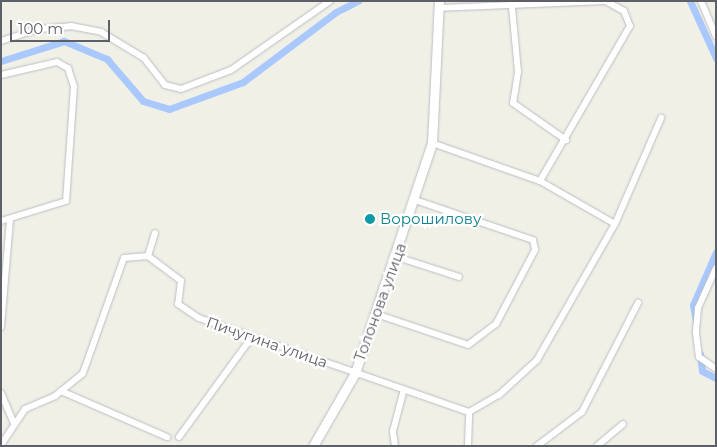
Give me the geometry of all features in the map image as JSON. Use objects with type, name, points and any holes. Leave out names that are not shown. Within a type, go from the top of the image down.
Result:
[{"type":"main road","name":"Толонова улица","points":[[315,445],[355,373],[397,257],[432,143],[439,5]]},
{"type":"street","points":[[1,41],[39,29],[71,26],[101,32],[144,58],[166,86],[180,89],[231,70],[330,1]]},
{"type":"street","points":[[439,5],[512,7],[604,1],[624,11],[630,26],[566,140],[540,182]]},
{"type":"street","points":[[701,1],[716,36]]},
{"type":"street","points":[[512,7],[518,72],[513,104],[566,140]]},
{"type":"street","points":[[1,75],[57,62],[68,68],[74,87],[66,202],[1,221]]},
{"type":"street","points":[[468,446],[469,412],[499,396],[537,360],[615,224],[661,118]]},
{"type":"street","points":[[432,143],[540,182],[615,224]]},
{"type":"street","points":[[376,314],[468,345],[496,324],[535,250],[533,240],[415,200]]},
{"type":"street","points":[[1,327],[10,219]]},
{"type":"street","points":[[1,445],[25,409],[61,391],[83,373],[124,258],[148,256],[155,233]]},
{"type":"street","name":"Пичугина улица","points":[[148,256],[181,281],[178,304],[199,318],[469,412]]},
{"type":"street","points":[[397,257],[459,277]]},
{"type":"street","points":[[716,268],[698,308],[696,332],[699,357],[716,370]]},
{"type":"street","points":[[537,446],[582,412],[638,303]]},
{"type":"street","points":[[179,437],[252,336]]},
{"type":"street","points":[[395,446],[393,431],[404,389]]},
{"type":"street","points":[[61,391],[167,437]]},
{"type":"street","points":[[1,393],[14,423]]},
{"type":"street","points":[[597,446],[623,424]]},
{"type":"waterway","points":[[1,61],[64,41],[107,59],[143,101],[169,109],[243,82],[336,12],[358,1]]},
{"type":"waterway","points":[[690,1],[716,58]]},
{"type":"waterway","points":[[696,321],[693,305],[716,252]]},
{"type":"waterway","points":[[700,354],[702,371],[716,378]]},
{"type":"place","name":"Ворошилову","points":[[370,219]]}]
